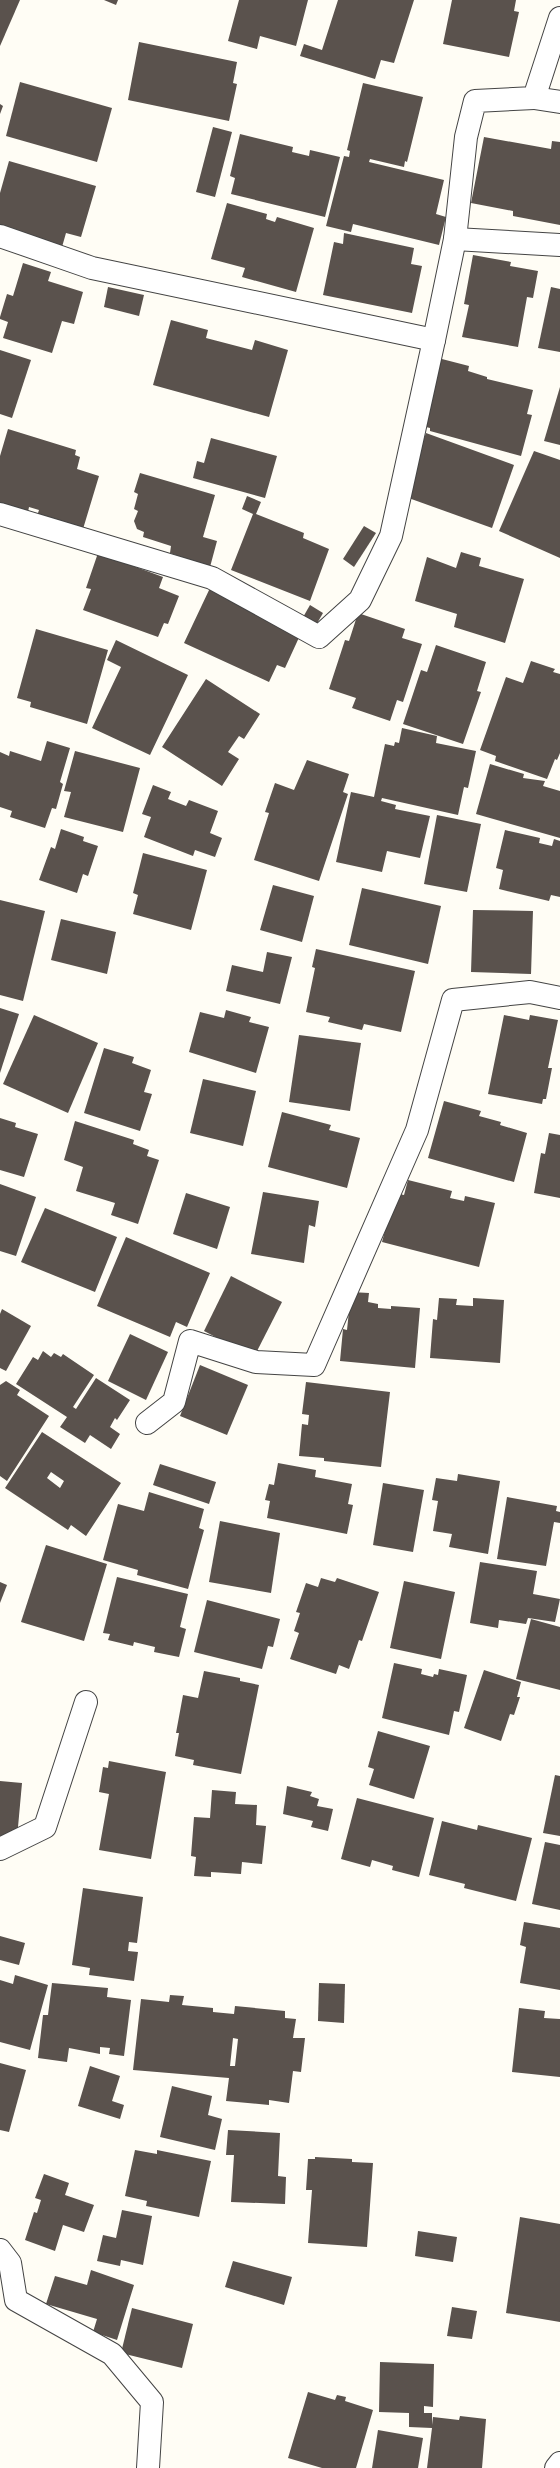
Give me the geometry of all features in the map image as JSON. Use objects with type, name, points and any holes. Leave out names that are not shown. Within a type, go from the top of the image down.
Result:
[{"type":"street","points":[[534,98],[560,18]]},
{"type":"street","points":[[0,514],[212,578],[319,637],[360,600],[391,536],[455,239],[466,137],[475,101],[534,98],[560,102]]},
{"type":"street","points":[[0,236],[92,268],[434,340]]},
{"type":"street","points":[[455,239],[560,244]]},
{"type":"street","points":[[147,1423],[174,1402],[190,1341],[256,1362],[314,1365],[417,1130],[453,1000],[530,992],[560,998]]},
{"type":"street","points":[[0,1849],[45,1827],[86,1702]]},
{"type":"street","points":[[0,2250],[10,2263],[16,2300],[112,2354],[152,2402],[148,2468]]},
{"type":"street","points":[[556,2468],[560,2463]]},
{"type":"building","points":[[0,0],[20,0],[0,46]]},
{"type":"building","points":[[104,0],[118,0],[116,5]]},
{"type":"building","points":[[239,0],[308,0],[296,46],[260,36],[257,49],[228,41]]},
{"type":"building","points":[[338,0],[414,0],[394,63],[381,60],[375,79],[300,56],[304,44],[322,50]]},
{"type":"building","points":[[452,0],[516,0],[514,11],[519,12],[509,57],[443,44]]},
{"type":"building","points":[[139,42],[237,62],[233,83],[237,84],[229,121],[128,100]]},
{"type":"building","points":[[20,82],[112,108],[97,162],[6,136]]},
{"type":"building","points":[[363,83],[423,97],[407,162],[405,161],[404,167],[370,159],[369,162],[444,180],[436,214],[446,217],[439,245],[353,224],[351,232],[326,226],[344,156],[349,157],[350,151],[347,150]]},
{"type":"building","points":[[0,104],[3,106],[0,114]]},
{"type":"building","points":[[213,127],[232,132],[215,197],[196,192]]},
{"type":"building","points":[[240,134],[293,147],[292,152],[309,156],[310,150],[340,157],[325,217],[231,194],[235,178],[230,176]]},
{"type":"building","points":[[484,137],[551,149],[552,141],[560,142],[560,225],[513,216],[513,211],[471,203]]},
{"type":"building","points":[[9,161],[96,186],[81,237],[66,233],[62,247],[0,229],[0,193]]},
{"type":"building","points":[[227,203],[267,214],[266,219],[275,222],[277,217],[314,228],[296,292],[242,277],[245,268],[211,259]]},
{"type":"building","points":[[344,233],[414,248],[411,264],[422,266],[412,313],[323,295],[334,242],[343,244]]},
{"type":"building","points":[[473,255],[511,262],[510,266],[538,271],[533,298],[527,297],[518,347],[462,337],[469,305],[464,304]]},
{"type":"building","points":[[23,263],[51,272],[48,281],[83,292],[74,324],[62,321],[52,353],[3,338],[8,322],[0,319],[0,317],[7,294],[13,296]]},
{"type":"building","points":[[108,287],[144,295],[139,316],[104,307]]},
{"type":"building","points":[[551,287],[560,289],[560,352],[538,348]]},
{"type":"building","points":[[171,320],[208,330],[206,338],[252,350],[255,340],[288,350],[269,417],[153,385]]},
{"type":"building","points":[[0,350],[31,360],[12,418],[0,414]]},
{"type":"building","points":[[438,358],[469,366],[468,371],[487,377],[487,379],[533,390],[527,414],[532,415],[521,456],[430,431],[430,428],[422,426]]},
{"type":"building","points":[[560,387],[560,445],[544,441]]},
{"type":"building","points":[[8,429],[76,450],[75,455],[80,457],[77,469],[99,476],[83,529],[37,516],[39,510],[29,507],[28,512],[0,504],[0,456]]},
{"type":"building","points":[[426,433],[514,465],[492,528],[403,496]]},
{"type":"building","points":[[211,438],[277,456],[265,498],[193,478],[197,461],[204,463]]},
{"type":"building","points":[[534,451],[560,460],[560,558],[499,531]]},
{"type":"building","points":[[140,473],[215,495],[203,537],[217,541],[210,567],[170,553],[171,546],[143,537],[144,532],[137,529],[134,521],[138,511],[134,509],[138,494],[134,492]]},
{"type":"building","points":[[247,496],[261,502],[256,514],[304,533],[303,538],[329,549],[310,601],[231,570],[253,514],[242,509]]},
{"type":"building","points":[[364,526],[376,533],[354,567],[343,559]]},
{"type":"building","points":[[461,552],[481,558],[479,566],[524,579],[505,643],[454,627],[457,614],[415,601],[427,557],[456,568]]},
{"type":"building","points":[[98,553],[163,577],[159,588],[179,596],[168,624],[164,623],[158,637],[83,610],[91,589],[86,588]]},
{"type":"building","points":[[210,588],[302,631],[285,668],[277,665],[269,682],[184,643]]},
{"type":"building","points":[[310,605],[323,613],[315,627],[302,619]]},
{"type":"building","points":[[358,613],[405,629],[402,638],[422,644],[403,702],[397,700],[390,721],[352,708],[356,698],[329,689],[345,640],[349,641]]},
{"type":"building","points":[[36,629],[108,650],[87,724],[30,707],[31,702],[17,698]]},
{"type":"building","points":[[116,640],[188,675],[150,755],[92,728],[121,667],[107,660]]},
{"type":"building","points":[[436,645],[486,662],[477,691],[481,692],[463,744],[403,724],[421,670],[427,672]]},
{"type":"building","points":[[531,661],[555,669],[553,672],[560,674],[560,753],[557,760],[555,759],[547,779],[495,761],[496,756],[480,750],[506,677],[523,683]]},
{"type":"building","points":[[206,679],[260,714],[244,739],[239,736],[228,752],[239,759],[222,786],[162,747]]},
{"type":"building","points":[[402,728],[437,736],[436,743],[476,751],[468,788],[464,787],[458,815],[382,798],[381,801],[396,805],[395,809],[430,816],[420,858],[387,851],[382,872],[336,862],[351,792],[374,797],[385,744],[394,746],[395,742],[399,743]]},
{"type":"building","points":[[47,741],[70,748],[60,782],[63,784],[56,809],[52,808],[45,828],[10,817],[12,811],[0,807],[0,752],[9,756],[10,751],[41,761]]},
{"type":"building","points":[[75,751],[140,768],[123,832],[64,817],[71,792],[64,791]]},
{"type":"building","points":[[307,760],[349,774],[343,792],[348,794],[319,881],[254,860],[269,813],[265,812],[275,783],[294,790]]},
{"type":"building","points":[[490,764],[524,774],[523,778],[545,781],[543,786],[560,791],[560,838],[476,814]]},
{"type":"building","points":[[153,785],[171,792],[168,799],[186,806],[189,800],[218,811],[210,833],[222,838],[215,857],[195,850],[193,856],[144,837],[151,817],[142,814]]},
{"type":"building","points":[[437,815],[481,824],[467,892],[424,884]]},
{"type":"building","points":[[61,829],[84,837],[83,841],[98,846],[88,876],[83,874],[77,893],[39,880],[51,847],[55,849]]},
{"type":"building","points":[[505,830],[540,838],[539,843],[552,846],[554,839],[560,841],[560,897],[551,895],[549,901],[499,889],[503,870],[496,868]]},
{"type":"building","points":[[143,853],[207,870],[191,930],[133,914],[138,895],[133,893]]},
{"type":"building","points":[[273,885],[314,896],[302,942],[260,930]]},
{"type":"building","points":[[362,888],[441,906],[428,964],[349,945]]},
{"type":"building","points":[[0,900],[45,911],[23,1001],[0,995]]},
{"type":"building","points":[[473,910],[533,911],[531,974],[471,972]]},
{"type":"building","points":[[61,919],[116,932],[107,974],[51,960]]},
{"type":"building","points":[[316,949],[415,971],[401,1032],[364,1024],[362,1030],[328,1022],[330,1017],[306,1012],[315,968],[312,967]]},
{"type":"building","points":[[267,952],[292,957],[280,1004],[226,991],[232,965],[263,972]]},
{"type":"building","points":[[0,1008],[19,1014],[0,1073]]},
{"type":"building","points":[[226,1010],[251,1017],[249,1022],[269,1027],[256,1073],[189,1052],[200,1012],[224,1018]]},
{"type":"building","points":[[34,1015],[98,1043],[68,1113],[3,1084]]},
{"type":"building","points":[[504,1015],[529,1020],[530,1015],[558,1020],[548,1068],[552,1068],[546,1099],[543,1099],[542,1104],[488,1094]]},
{"type":"building","points":[[299,1035],[361,1043],[350,1111],[289,1102]]},
{"type":"building","points":[[104,1048],[134,1057],[132,1063],[151,1070],[144,1092],[152,1094],[140,1131],[84,1113]]},
{"type":"building","points":[[203,1079],[256,1091],[243,1146],[190,1133]]},
{"type":"building","points":[[444,1101],[481,1111],[479,1116],[501,1122],[500,1125],[527,1133],[514,1182],[428,1158]]},
{"type":"building","points":[[282,1112],[331,1125],[329,1130],[360,1138],[347,1188],[268,1167]]},
{"type":"building","points":[[0,1118],[16,1123],[15,1127],[38,1134],[24,1177],[0,1170]]},
{"type":"building","points":[[75,1121],[134,1140],[133,1144],[149,1150],[147,1156],[159,1160],[138,1224],[111,1215],[115,1203],[76,1191],[83,1167],[64,1160]]},
{"type":"building","points":[[549,1133],[560,1135],[560,1198],[534,1193],[541,1153],[545,1154]]},
{"type":"building","points":[[408,1180],[452,1191],[450,1198],[464,1201],[465,1196],[495,1203],[479,1267],[382,1242],[395,1193],[404,1195]]},
{"type":"building","points":[[0,1184],[36,1197],[16,1256],[0,1251]]},
{"type":"building","points":[[263,1192],[319,1201],[315,1227],[309,1225],[304,1263],[251,1254]]},
{"type":"building","points":[[186,1193],[230,1207],[217,1249],[173,1234]]},
{"type":"building","points":[[45,1208],[117,1237],[95,1292],[21,1262]]},
{"type":"building","points":[[126,1237],[210,1273],[187,1327],[176,1322],[170,1337],[97,1306]]},
{"type":"building","points":[[231,1276],[282,1302],[254,1357],[204,1331]]},
{"type":"building","points":[[351,1292],[369,1293],[368,1302],[378,1304],[378,1308],[391,1309],[391,1306],[420,1308],[415,1368],[340,1361],[343,1329],[347,1330]]},
{"type":"building","points":[[439,1298],[457,1299],[456,1305],[473,1306],[473,1298],[504,1300],[500,1363],[430,1358],[433,1319],[437,1320]]},
{"type":"building","points":[[2,1309],[31,1326],[6,1371],[0,1368],[0,1314]]},
{"type":"building","points":[[130,1334],[168,1352],[146,1400],[108,1381]]},
{"type":"building","points":[[43,1351],[51,1357],[54,1353],[61,1357],[63,1354],[94,1375],[73,1407],[76,1409],[96,1378],[130,1400],[117,1420],[115,1418],[110,1427],[120,1434],[111,1449],[90,1435],[85,1443],[60,1427],[67,1417],[16,1384],[33,1357],[38,1360]]},
{"type":"building","points":[[200,1365],[248,1385],[227,1435],[180,1416]]},
{"type":"building","points":[[6,1381],[20,1390],[17,1395],[49,1416],[7,1481],[0,1476],[0,1385]]},
{"type":"building","points":[[306,1382],[390,1392],[381,1467],[324,1461],[324,1458],[299,1456],[302,1424],[308,1425],[309,1415],[302,1414]]},
{"type":"building","points":[[42,1432],[121,1483],[86,1536],[71,1525],[68,1530],[5,1488]],"holes":[[[51,1472],[64,1481],[60,1488],[47,1478]]]},
{"type":"building","points":[[278,1463],[316,1470],[315,1477],[352,1484],[348,1504],[353,1505],[347,1534],[267,1518],[270,1501],[265,1500],[269,1484],[274,1485]]},
{"type":"building","points":[[160,1464],[216,1482],[209,1504],[153,1485]]},
{"type":"building","points":[[458,1474],[500,1481],[488,1554],[449,1547],[452,1534],[433,1531],[438,1501],[432,1500],[436,1478],[457,1481]]},
{"type":"building","points":[[383,1483],[424,1490],[413,1552],[373,1545]]},
{"type":"building","points":[[149,1492],[204,1509],[199,1528],[204,1530],[188,1589],[137,1575],[138,1570],[103,1560],[118,1504],[144,1511]]},
{"type":"building","points":[[507,1497],[557,1506],[556,1511],[560,1512],[560,1523],[554,1522],[546,1566],[497,1559]]},
{"type":"building","points":[[220,1521],[280,1533],[271,1593],[209,1582]]},
{"type":"building","points":[[46,1545],[107,1564],[84,1641],[21,1622]]},
{"type":"building","points":[[480,1562],[537,1571],[533,1594],[560,1599],[555,1622],[528,1618],[526,1624],[499,1620],[498,1628],[470,1623]]},
{"type":"building","points":[[117,1577],[188,1594],[180,1627],[186,1629],[179,1657],[154,1652],[155,1647],[134,1642],[133,1646],[108,1640],[110,1634],[103,1633]]},
{"type":"building","points":[[321,1578],[335,1582],[337,1578],[379,1592],[362,1641],[359,1640],[349,1669],[339,1665],[336,1674],[290,1659],[299,1633],[294,1631],[300,1613],[296,1612],[306,1583],[318,1587]]},
{"type":"building","points":[[404,1581],[455,1592],[441,1659],[390,1648]]},
{"type":"building","points":[[0,1582],[7,1585],[0,1603]]},
{"type":"building","points":[[207,1600],[280,1619],[273,1647],[268,1646],[262,1669],[194,1652]]},
{"type":"building","points":[[531,1619],[560,1627],[560,1690],[516,1679]]},
{"type":"building","points":[[394,1663],[422,1669],[421,1674],[433,1677],[434,1674],[438,1675],[439,1669],[467,1675],[459,1712],[454,1711],[449,1735],[382,1718]]},
{"type":"building","points":[[484,1670],[521,1682],[517,1697],[520,1697],[514,1715],[510,1714],[501,1741],[464,1728]]},
{"type":"building","points":[[204,1671],[240,1678],[240,1681],[259,1685],[241,1774],[193,1765],[194,1760],[175,1756],[179,1733],[176,1733],[183,1695],[198,1698]]},
{"type":"building","points":[[378,1731],[430,1746],[414,1799],[369,1785],[374,1769],[368,1767]]},
{"type":"building","points":[[109,1761],[166,1772],[151,1859],[99,1850],[109,1794],[99,1792],[103,1767],[108,1768]]},
{"type":"building","points":[[555,1775],[560,1776],[560,1836],[543,1833]]},
{"type":"building","points":[[0,1781],[22,1783],[17,1838],[0,1836]]},
{"type":"building","points":[[287,1786],[312,1792],[310,1796],[319,1799],[317,1806],[333,1809],[328,1831],[311,1827],[313,1821],[283,1814]]},
{"type":"building","points":[[212,1790],[236,1792],[235,1804],[257,1805],[256,1825],[266,1826],[262,1864],[242,1862],[241,1874],[211,1872],[211,1877],[194,1876],[196,1857],[191,1856],[194,1817],[210,1818]]},
{"type":"building","points":[[357,1798],[434,1818],[419,1877],[392,1870],[393,1866],[372,1860],[370,1867],[341,1859]]},
{"type":"building","points":[[442,1821],[477,1830],[478,1825],[532,1838],[516,1901],[464,1888],[465,1884],[429,1875]]},
{"type":"building","points":[[545,1842],[560,1845],[560,1910],[532,1904]]},
{"type":"building","points":[[83,1888],[143,1897],[137,1943],[129,1942],[128,1951],[138,1952],[134,1981],[89,1975],[90,1968],[72,1965]]},
{"type":"building","points":[[524,1922],[560,1928],[560,1990],[520,1983],[526,1947],[520,1945]]},
{"type":"building","points":[[0,1936],[25,1943],[19,1965],[0,1960]]},
{"type":"building","points":[[15,1975],[48,1985],[30,2050],[0,2042],[0,1980],[13,1984]]},
{"type":"building","points":[[52,1983],[108,1988],[107,1997],[131,2000],[124,2056],[109,2054],[110,2048],[100,2047],[100,2054],[69,2048],[67,2062],[38,2058],[43,2015],[48,2015]]},
{"type":"building","points":[[319,1983],[345,1984],[344,2023],[318,2021]]},
{"type":"building","points":[[170,1995],[184,1996],[182,2005],[213,2008],[213,2012],[234,2014],[235,2006],[285,2011],[285,2018],[296,2019],[293,2038],[305,2038],[301,2072],[293,2071],[289,2103],[269,2100],[269,2105],[226,2101],[229,2078],[133,2070],[141,1999],[169,2002]],"holes":[[[233,2038],[238,2039],[235,2066],[230,2066]]]},
{"type":"building","points":[[519,2008],[545,2011],[544,2018],[560,2019],[560,2077],[512,2072]]},
{"type":"building","points":[[0,2063],[26,2070],[9,2132],[0,2130]]},
{"type":"building","points":[[90,2066],[120,2076],[112,2101],[124,2105],[120,2119],[78,2106]]},
{"type":"building","points":[[172,2086],[212,2096],[208,2115],[222,2119],[215,2150],[160,2137]]},
{"type":"building","points":[[228,2130],[280,2133],[278,2176],[286,2177],[285,2204],[231,2202],[234,2155],[226,2155]]},
{"type":"building","points":[[135,2150],[157,2154],[157,2150],[211,2161],[199,2217],[146,2206],[147,2201],[125,2196]]},
{"type":"building","points":[[315,2157],[352,2159],[352,2162],[373,2163],[367,2247],[308,2243],[312,2190],[306,2190],[308,2159],[315,2159]]},
{"type":"building","points":[[44,2174],[69,2183],[65,2195],[94,2205],[84,2232],[63,2225],[55,2251],[25,2240],[34,2212],[37,2213],[41,2200],[35,2198]]},
{"type":"building","points":[[122,2210],[152,2216],[143,2265],[121,2260],[120,2266],[97,2261],[103,2235],[116,2238]]},
{"type":"building","points":[[520,2217],[560,2224],[560,2322],[506,2313]]},
{"type":"building","points":[[418,2231],[457,2237],[453,2262],[415,2256]]},
{"type":"building","points":[[233,2261],[292,2277],[284,2305],[225,2287]]},
{"type":"building","points":[[91,2270],[134,2285],[117,2340],[93,2332],[97,2319],[46,2304],[55,2276],[87,2285]]},
{"type":"building","points":[[452,2307],[477,2311],[472,2339],[447,2336]]},
{"type":"building","points":[[132,2308],[193,2324],[182,2368],[121,2353]]},
{"type":"building","points":[[380,2362],[434,2364],[433,2407],[424,2406],[424,2413],[432,2413],[432,2425],[433,2417],[459,2420],[460,2416],[486,2419],[482,2468],[427,2468],[432,2428],[409,2427],[409,2413],[379,2412]]},
{"type":"building","points":[[308,2392],[335,2400],[337,2395],[346,2397],[345,2401],[373,2410],[356,2468],[322,2468],[288,2458]]},
{"type":"building","points":[[378,2430],[423,2438],[418,2468],[372,2468]]}]
